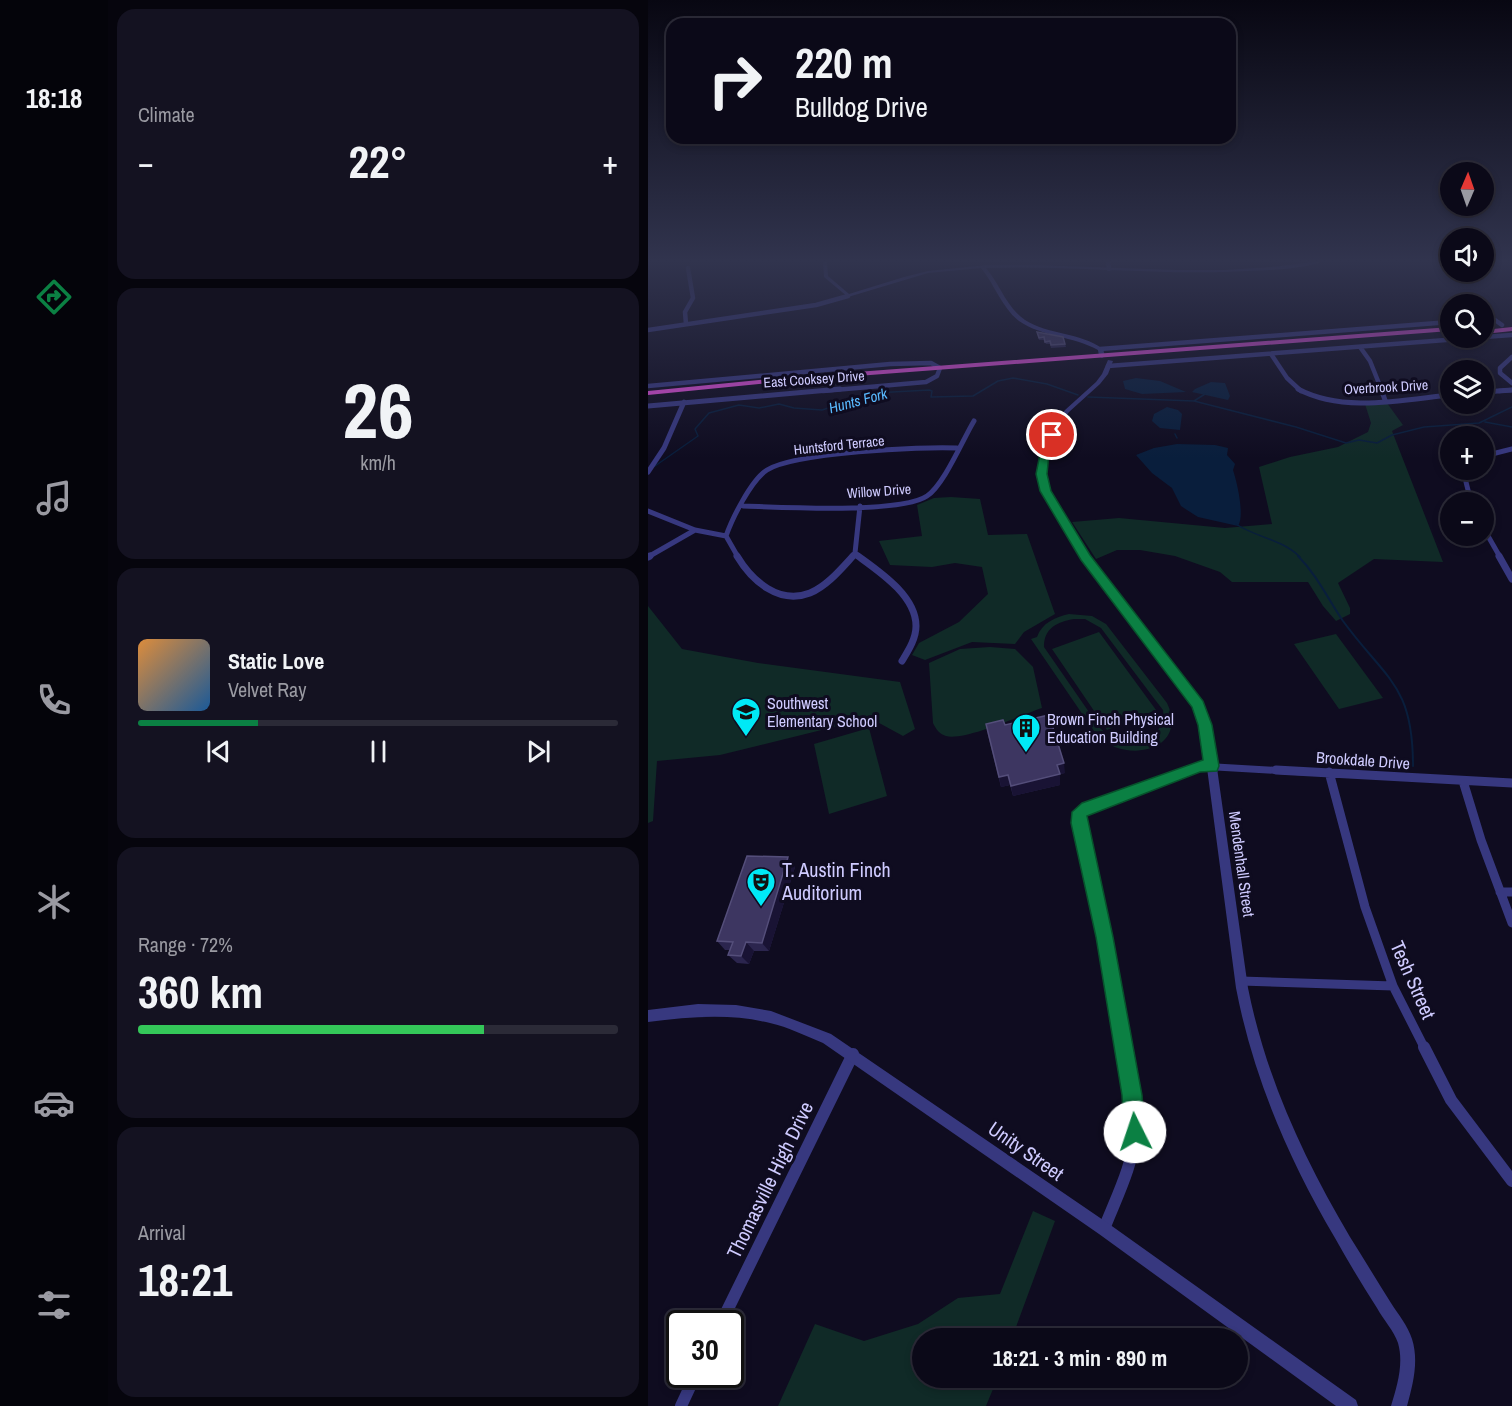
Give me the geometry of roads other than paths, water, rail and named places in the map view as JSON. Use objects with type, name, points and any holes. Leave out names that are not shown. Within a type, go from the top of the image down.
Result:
[{"type":"highway","points":[[648,398],[939,370],[1059,364],[1141,354],[1440,330]]},
{"type":"highway","points":[[648,393],[778,380],[1440,335]]},
{"type":"street","points":[[648,330],[663,328]]},
{"type":"street","points":[[1042,328],[1083,340],[1105,358],[1271,354],[1440,340]]},
{"type":"street","points":[[1105,358],[1396,328]]},
{"type":"street","points":[[1506,331],[1512,340]]},
{"type":"street","points":[[1360,346],[1370,361],[1385,400]]},
{"type":"street","name":"Overbrook Drive","points":[[1271,354],[1292,384],[1314,397],[1334,402],[1440,396]]},
{"type":"street","points":[[1512,357],[1500,368],[1500,373],[1512,383]]},
{"type":"street","name":"Mendenhall Street","points":[[1105,358],[1098,383],[1058,423],[1044,454],[1042,482],[1085,557],[1198,705],[1205,725],[1212,766],[1241,981],[1255,1048],[1274,1107],[1299,1161],[1404,1338],[1409,1353],[1408,1378],[1399,1406]]},
{"type":"street","points":[[648,386],[900,363],[931,363],[939,370]]},
{"type":"street","name":"East Cooksey Drive","points":[[648,406],[926,382],[933,380],[939,370]]},
{"type":"street","points":[[1494,391],[1512,390]]},
{"type":"street","points":[[648,472],[664,448],[684,402]]},
{"type":"street","name":"Willow Drive","points":[[743,506],[860,506],[909,503],[927,496],[938,483],[974,421]]},
{"type":"street","name":"Huntsford Terrace","points":[[726,536],[729,527],[766,471],[784,463],[908,450],[957,448]]},
{"type":"street","points":[[1494,453],[1512,448]]},
{"type":"street","points":[[648,511],[695,530],[726,536],[743,568],[769,590],[789,597],[801,596],[819,588],[855,553],[860,506]]},
{"type":"street","points":[[648,557],[695,530]]},
{"type":"street","points":[[1494,546],[1512,579]]},
{"type":"street","points":[[855,553],[885,575],[909,605],[916,624],[912,642],[902,661]]},
{"type":"street","name":"Brookdale Drive","points":[[1104,1229],[1129,1163],[1135,1132],[1132,1095],[1104,937],[1079,823],[1079,812],[1087,807],[1199,766],[1512,783]]},
{"type":"street","name":"Tesh Street","points":[[1329,772],[1365,907],[1393,986],[1451,1100],[1512,1181]]},
{"type":"street","points":[[1463,781],[1481,840],[1512,923]]},
{"type":"street","points":[[1500,892],[1512,892]]},
{"type":"street","points":[[1241,981],[1393,986]]},
{"type":"street","name":"Unity Street","points":[[648,1016],[698,1010],[736,1011],[771,1017],[827,1038],[1104,1229],[1350,1406]]},
{"type":"street","name":"Thomasville High Drive","points":[[727,1310],[853,1054]]},
{"type":"street","points":[[681,1406],[689,1388]]},
{"type":"water","points":[[1136,378],[1160,381],[1186,392],[1142,394],[1125,389],[1123,381]]},
{"type":"water","points":[[1211,382],[1225,383],[1230,396],[1228,400],[1192,392]]},
{"type":"water","points":[[1167,407],[1178,410],[1182,414],[1180,430],[1160,428],[1152,421],[1154,414]]},
{"type":"water","points":[[1177,444],[1215,445],[1228,448],[1227,455],[1235,464],[1233,470],[1240,499],[1241,515],[1238,526],[1198,517],[1181,506],[1172,488],[1152,473],[1136,455],[1154,448]]},
{"type":"waterway","name":"Hunts Fork","points":[[655,466],[698,436],[695,429],[709,413],[739,405],[759,408],[779,404],[794,408],[822,410],[874,393],[929,390],[932,391],[931,397],[973,396],[998,381],[1013,378],[1047,384],[1078,395]]},
{"type":"waterway","points":[[1194,401],[1205,394]]},
{"type":"waterway","name":"Hunts Fork","points":[[1088,397],[1194,401]]},
{"type":"waterway","name":"Hunts Fork","points":[[1194,401],[1296,427],[1346,443],[1359,440],[1377,443],[1392,435],[1424,427],[1479,423],[1512,407]]},
{"type":"waterway","points":[[1485,422],[1512,427]]},
{"type":"waterway","points":[[1175,434],[1177,438]]},
{"type":"waterway","points":[[1236,524],[1285,546],[1300,557]]},
{"type":"waterway","points":[[1298,556],[1317,579],[1343,621],[1394,685],[1408,717],[1413,766]]},
{"type":"place","name":"Southwest Elementary School","points":[[746,738]]},
{"type":"place","name":"Brown Finch Physical Education Building","points":[[1026,754]]},
{"type":"place","name":"T. Austin Finch Auditorium","points":[[761,908]]}]
